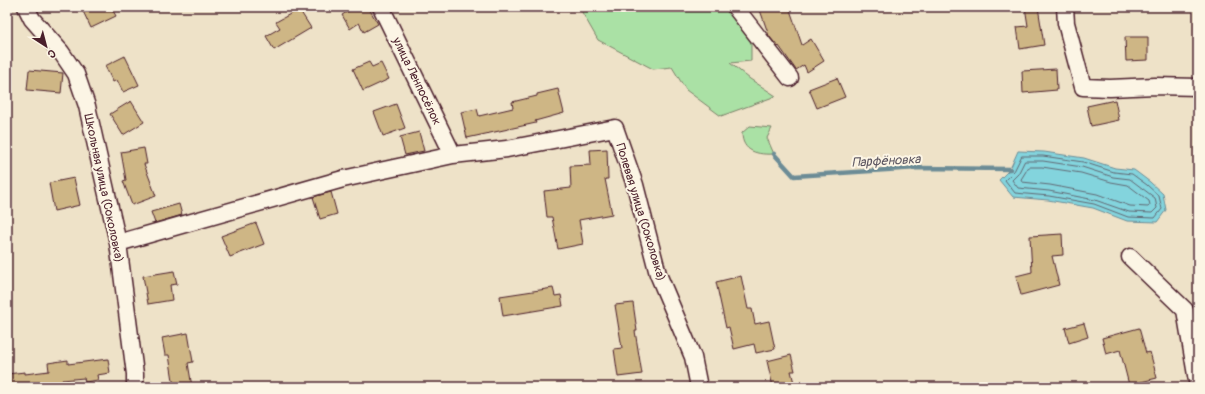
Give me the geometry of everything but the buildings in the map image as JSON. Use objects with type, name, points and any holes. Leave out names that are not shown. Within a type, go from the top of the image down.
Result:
[{"type":"street","name":"Школьная улица (Соколовка)","points":[[26,7],[32,19],[61,52],[76,74],[87,106],[118,242],[135,374],[135,387]]},
{"type":"street","name":"улица Ленпосёлок","points":[[382,7],[453,155]]},
{"type":"street","points":[[735,7],[790,78]]},
{"type":"street","points":[[1065,7],[1066,22],[1083,87],[1198,87]]},
{"type":"street","name":"Полевая улица (Соколовка)","points":[[453,155],[508,149],[615,128],[636,185],[658,274],[693,357],[699,387]]},
{"type":"street","points":[[118,242],[343,179],[453,155]]},
{"type":"street","points":[[1130,257],[1185,310],[1198,387]]},
{"type":"green space","points":[[579,7],[725,7],[751,39],[751,61],[730,63],[750,79],[776,96],[721,116],[686,90],[672,67],[653,69],[598,40]]},
{"type":"green space","points":[[750,126],[772,128],[767,138],[774,154],[757,153],[748,148],[743,139],[742,133]]},
{"type":"water","points":[[1018,151],[1044,152],[1084,158],[1115,168],[1134,170],[1163,194],[1166,210],[1157,222],[1127,221],[1093,208],[1048,200],[1013,197],[999,180],[1010,169]]},
{"type":"waterway","name":"Парфёновка","points":[[774,154],[794,176],[917,168],[1010,169]]}]
